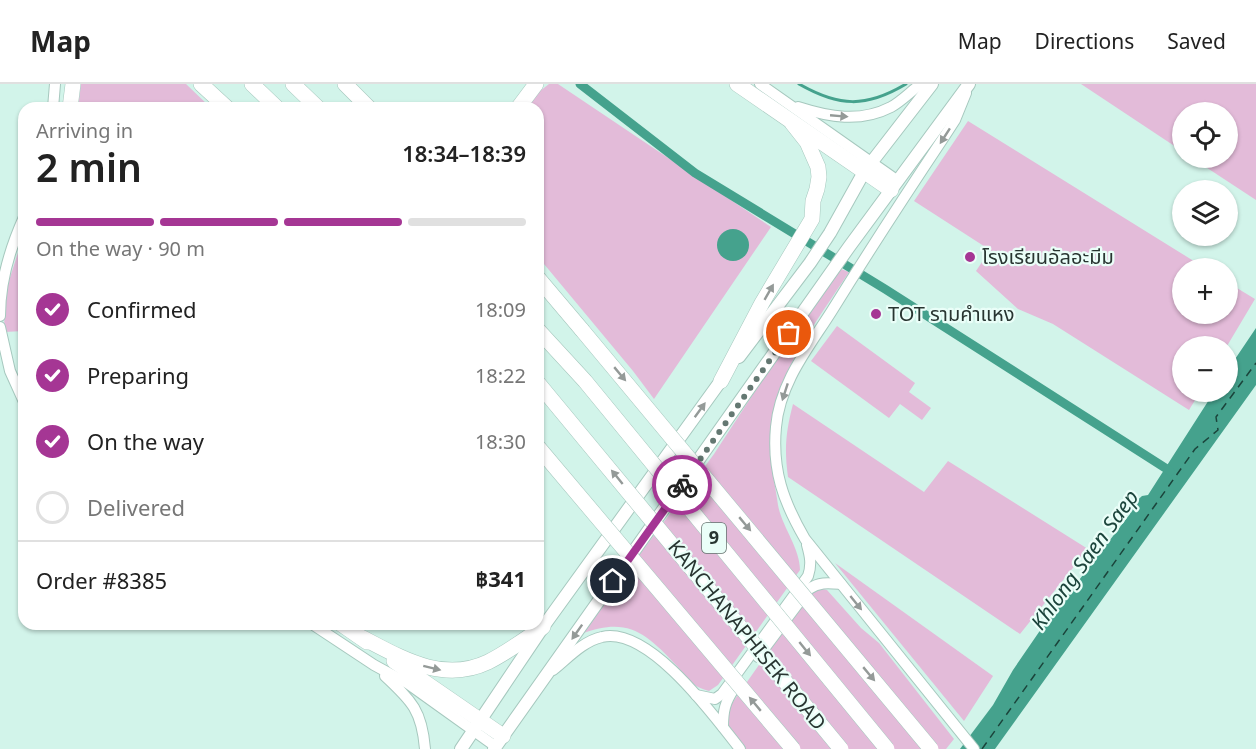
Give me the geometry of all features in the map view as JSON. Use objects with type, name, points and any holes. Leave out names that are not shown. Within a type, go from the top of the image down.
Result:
[{"type":"highway","points":[[70,102],[72,84]]},
{"type":"highway","points":[[201,84],[220,102]]},
{"type":"highway","points":[[252,84],[271,102]]},
{"type":"highway","points":[[293,84],[312,102]]},
{"type":"highway","points":[[345,84],[363,102]]},
{"type":"highway","points":[[737,84],[792,123],[894,185]]},
{"type":"highway","points":[[522,102],[533,87]]},
{"type":"highway","points":[[721,381],[812,219],[813,201],[819,177],[818,167],[814,154],[792,123]]},
{"type":"highway","points":[[544,284],[931,749]]},
{"type":"highway","name":"KANCHANAPHISEK ROAD","points":[[544,337],[585,381],[887,749]]},
{"type":"highway","name":"KANCHANAPHISEK ROAD","points":[[544,390],[841,749]]},
{"type":"highway","points":[[544,454],[793,749]]},
{"type":"highway","points":[[350,630],[478,726],[497,744]]},
{"type":"highway","points":[[359,636],[426,668],[454,671],[489,662],[538,630]]},
{"type":"main road","points":[[54,102],[55,84]]},
{"type":"main road","points":[[760,84],[867,167]]},
{"type":"main road","points":[[783,101],[821,114],[858,117],[877,113],[893,106],[921,84]]},
{"type":"main road","points":[[544,626],[721,381],[810,263],[830,233],[867,167],[932,84]]},
{"type":"main road","points":[[497,744],[849,247],[969,84]]},
{"type":"main road","points":[[969,84],[955,120],[866,254],[791,374],[776,424],[775,463],[784,500],[805,539],[974,749]]},
{"type":"main road","points":[[0,316],[4,277],[18,230]]},
{"type":"main road","points":[[0,327],[10,371],[18,389]]},
{"type":"main road","points":[[695,694],[715,699],[722,694],[808,576],[811,558],[805,539]]},
{"type":"main road","points":[[723,727],[723,711],[727,699],[809,589],[816,584],[841,584]]},
{"type":"main road","points":[[321,630],[374,665],[478,726]]},
{"type":"main road","points":[[461,749],[541,630]]},
{"type":"main road","points":[[546,676],[583,646],[602,636],[625,638],[641,644],[679,676],[740,749]]},
{"type":"main road","points":[[374,665],[409,698],[421,723],[425,749]]},
{"type":"shaded area","points":[[81,84],[186,84],[205,102],[79,102]]},
{"type":"shaded area","points":[[549,84],[558,84],[771,227],[654,399],[544,264],[544,102],[531,102],[535,95]]},
{"type":"shaded area","points":[[1081,84],[1256,84],[1256,200],[1238,188],[1238,180],[1226,180],[1207,168],[1238,168],[1238,102],[1172,102],[1172,144]]},
{"type":"shaded area","points":[[968,121],[1189,258],[1172,258],[1172,324],[1238,324],[1238,289],[1255,299],[1233,336],[1172,336],[1172,399],[1053,324],[1018,309],[976,271],[990,250],[914,201]]},
{"type":"shaded area","points":[[733,229],[745,233],[749,245],[745,257],[733,261],[721,257],[717,245],[721,233]]},
{"type":"shaded area","points":[[18,253],[18,331],[4,332],[5,293]]},
{"type":"shaded area","points":[[841,269],[849,272],[788,370],[773,413],[770,445],[778,505],[797,554],[800,570],[718,685],[709,691],[691,682],[656,645],[635,631],[611,627],[581,634],[714,454],[778,356]]},
{"type":"shaded area","points":[[837,326],[915,383],[909,392],[931,408],[922,420],[900,404],[889,418],[811,361]]},
{"type":"shaded area","points":[[1256,328],[1256,385],[995,749],[960,749],[993,705],[1039,632],[1130,514],[1129,508],[1142,496],[1148,495],[1208,402],[1238,402],[1238,355]]},
{"type":"shaded area","points":[[1176,402],[1194,402],[1189,410]]},
{"type":"shaded area","points":[[793,404],[924,492],[948,461],[1088,549],[1020,634],[788,477],[786,440]]},
{"type":"shaded area","points":[[835,563],[993,676],[964,721]]},
{"type":"shaded area","points":[[818,588],[827,590],[861,628],[879,643],[954,739],[946,749],[746,749],[727,725],[728,709],[810,592]]},
{"type":"waterway","points":[[580,84],[695,173],[885,289],[1170,471]]},
{"type":"waterway","points":[[799,84],[827,97],[852,102],[878,97],[906,84]]},
{"type":"ferry route","points":[[982,749],[1195,449],[1218,430],[1216,417],[1256,363]]},
{"type":"way so far","points":[[682,485],[789,333]]},
{"type":"place","name":"โรงเรียนอัลอะมีม","points":[[970,257]]},
{"type":"place","name":"TOT รามคำแหง","points":[[876,314]]},
{"type":"route","points":[[613,581],[682,485]]},
{"type":"water label","name":"Khlong Saen Saep","points":[[1085,560]]}]
